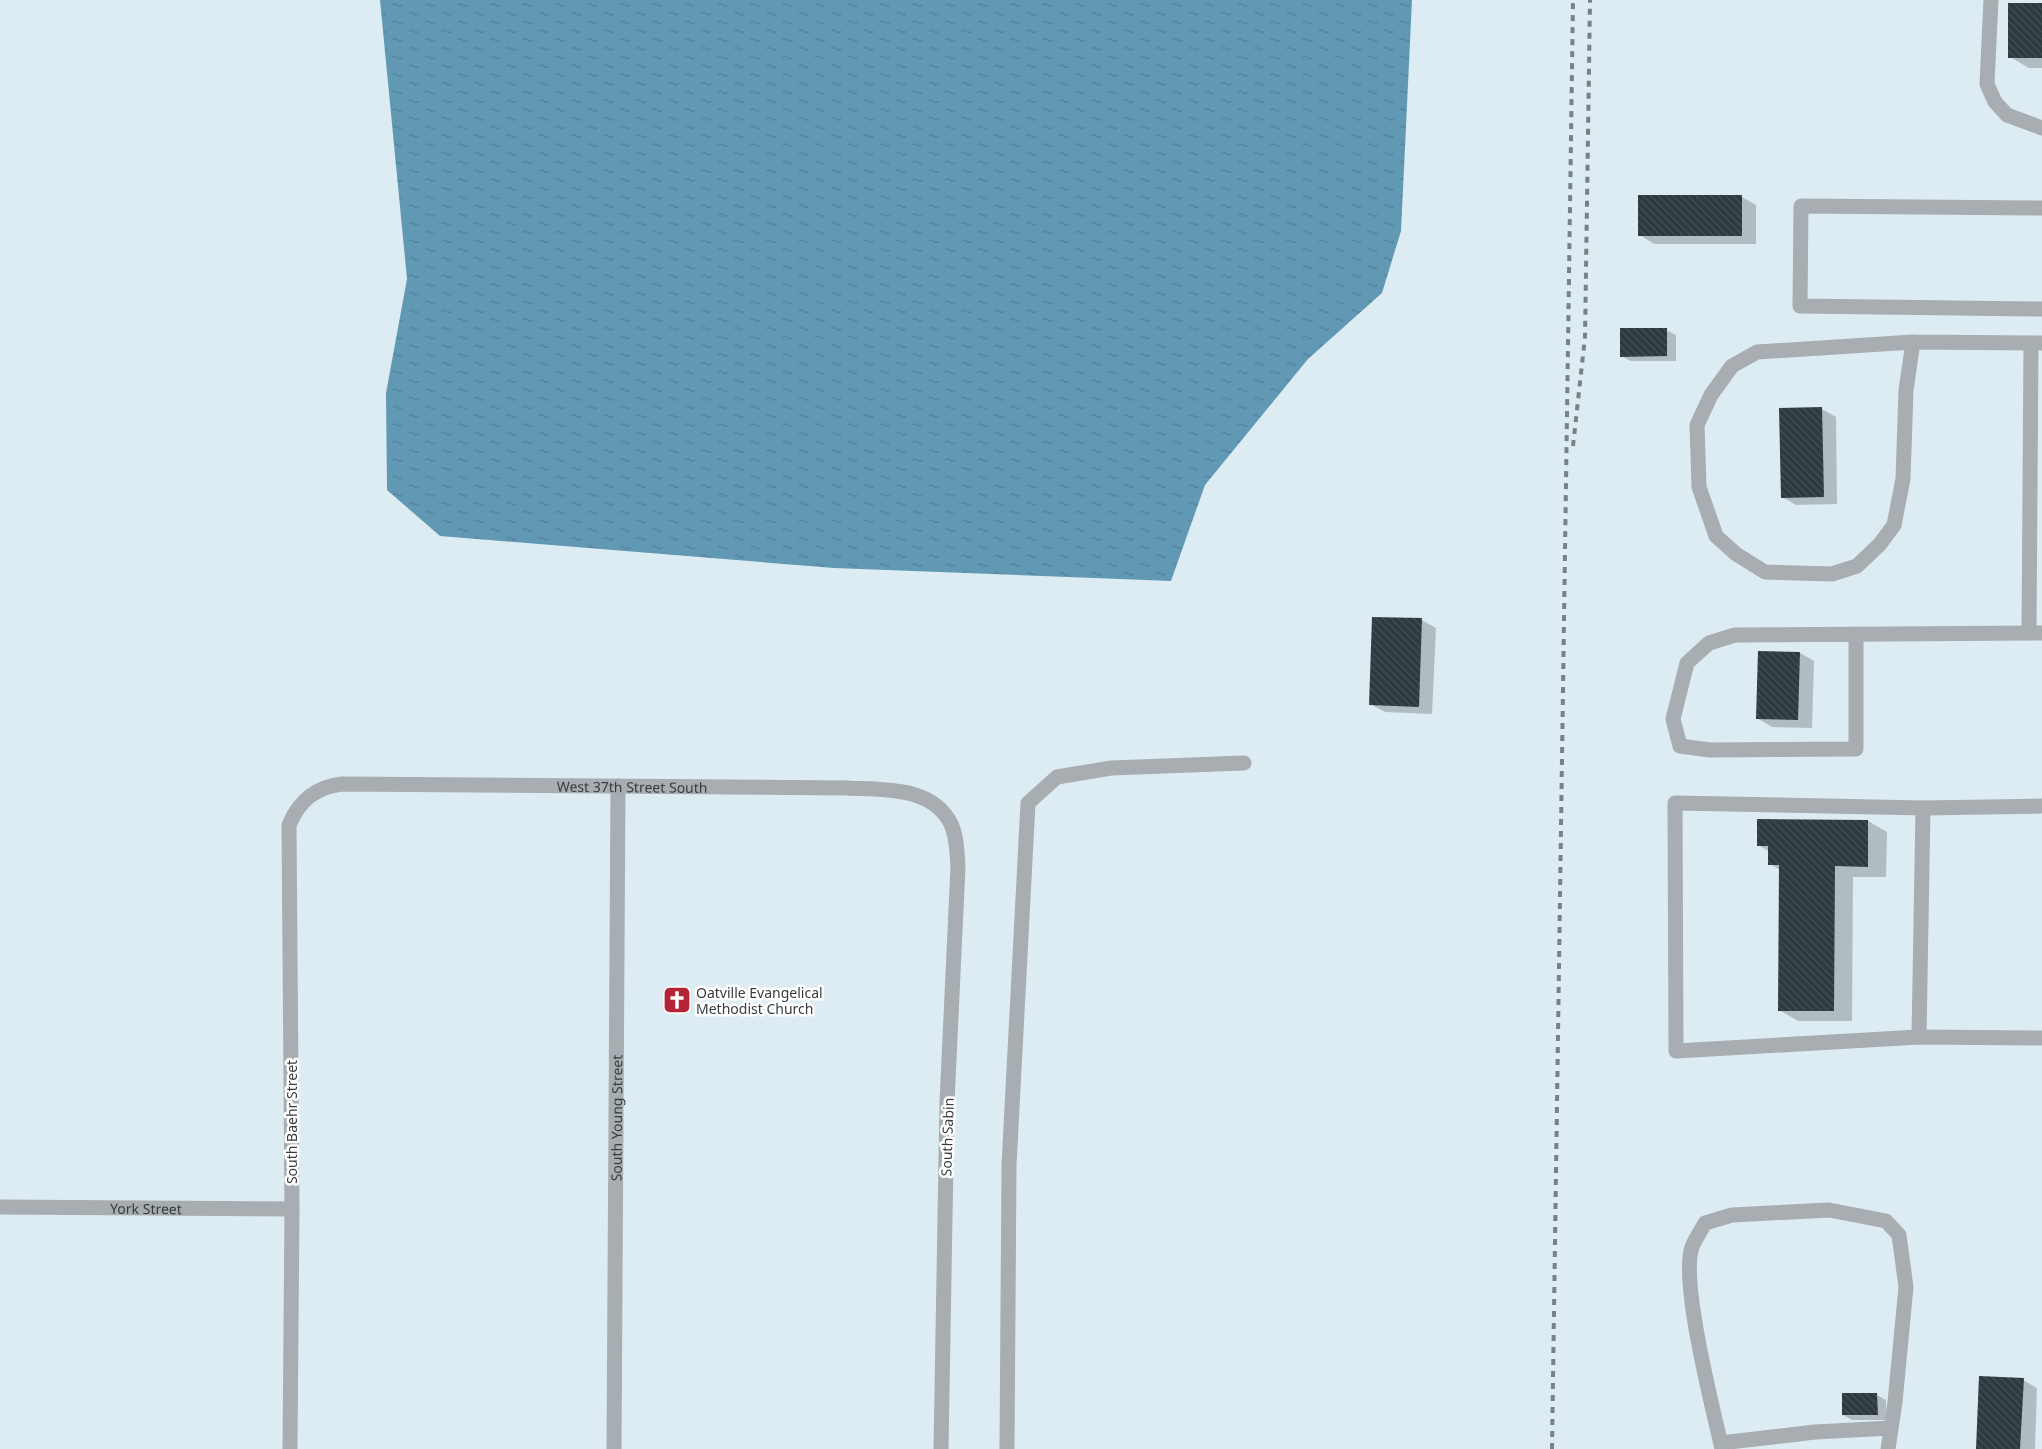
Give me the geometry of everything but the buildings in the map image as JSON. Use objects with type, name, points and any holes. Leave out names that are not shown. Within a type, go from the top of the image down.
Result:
[{"type":"street","points":[[1991,0],[1987,84],[1995,102],[2007,115],[2042,128]]},
{"type":"street","points":[[2042,208],[1801,206],[1800,306],[2042,309]]},
{"type":"street","points":[[1856,634],[1856,749],[1710,750],[1680,746],[1673,719],[1687,663],[1709,643],[1736,635],[1856,634],[2036,633],[2036,343],[1913,342],[1758,352],[1732,366],[1711,395],[1697,425],[1699,487],[1716,536],[1736,554],[1765,572],[1832,574],[1857,566],[1880,544],[1894,525],[1903,479],[1906,390],[1913,342]]},
{"type":"street","points":[[1007,1449],[1009,1165],[1028,803],[1057,777],[1111,768],[1244,763]]},
{"type":"street","name":"West 37th Street South","points":[[304,799],[329,786],[342,784],[847,788],[908,792],[921,796],[937,807],[952,826]]},
{"type":"street","name":"South Young Street","points":[[614,1449],[618,786]]},
{"type":"street","name":"South Baehr Street","points":[[290,1449],[292,1209],[288,854],[289,825],[294,812],[304,799]]},
{"type":"street","points":[[2042,806],[1923,808],[1675,803],[1676,1051],[1919,1037],[2042,1038]]},
{"type":"street","points":[[1919,1037],[1923,808]]},
{"type":"street","name":"South Sabin","points":[[941,1449],[947,1102],[958,867],[956,842],[952,826]]},
{"type":"street","name":"York Street","points":[[0,1207],[292,1209]]},
{"type":"street","points":[[1888,1449],[1891,1428],[1906,1287],[1899,1235],[1886,1221],[1829,1210],[1732,1215],[1705,1223],[1691,1248],[1690,1278],[1698,1334],[1721,1446],[1815,1432],[1891,1428]]},
{"type":"water","points":[[380,0],[1412,0],[1401,231],[1382,293],[1308,359],[1205,485],[1171,581],[834,568],[440,536],[387,490],[386,393],[407,279]]},
{"type":"railway","points":[[1552,1449],[1573,0]]},
{"type":"railway","points":[[1573,446],[1585,337],[1590,0]]},
{"type":"place","name":"Oatville Evangelical Methodist Church","points":[[677,1000]]}]
